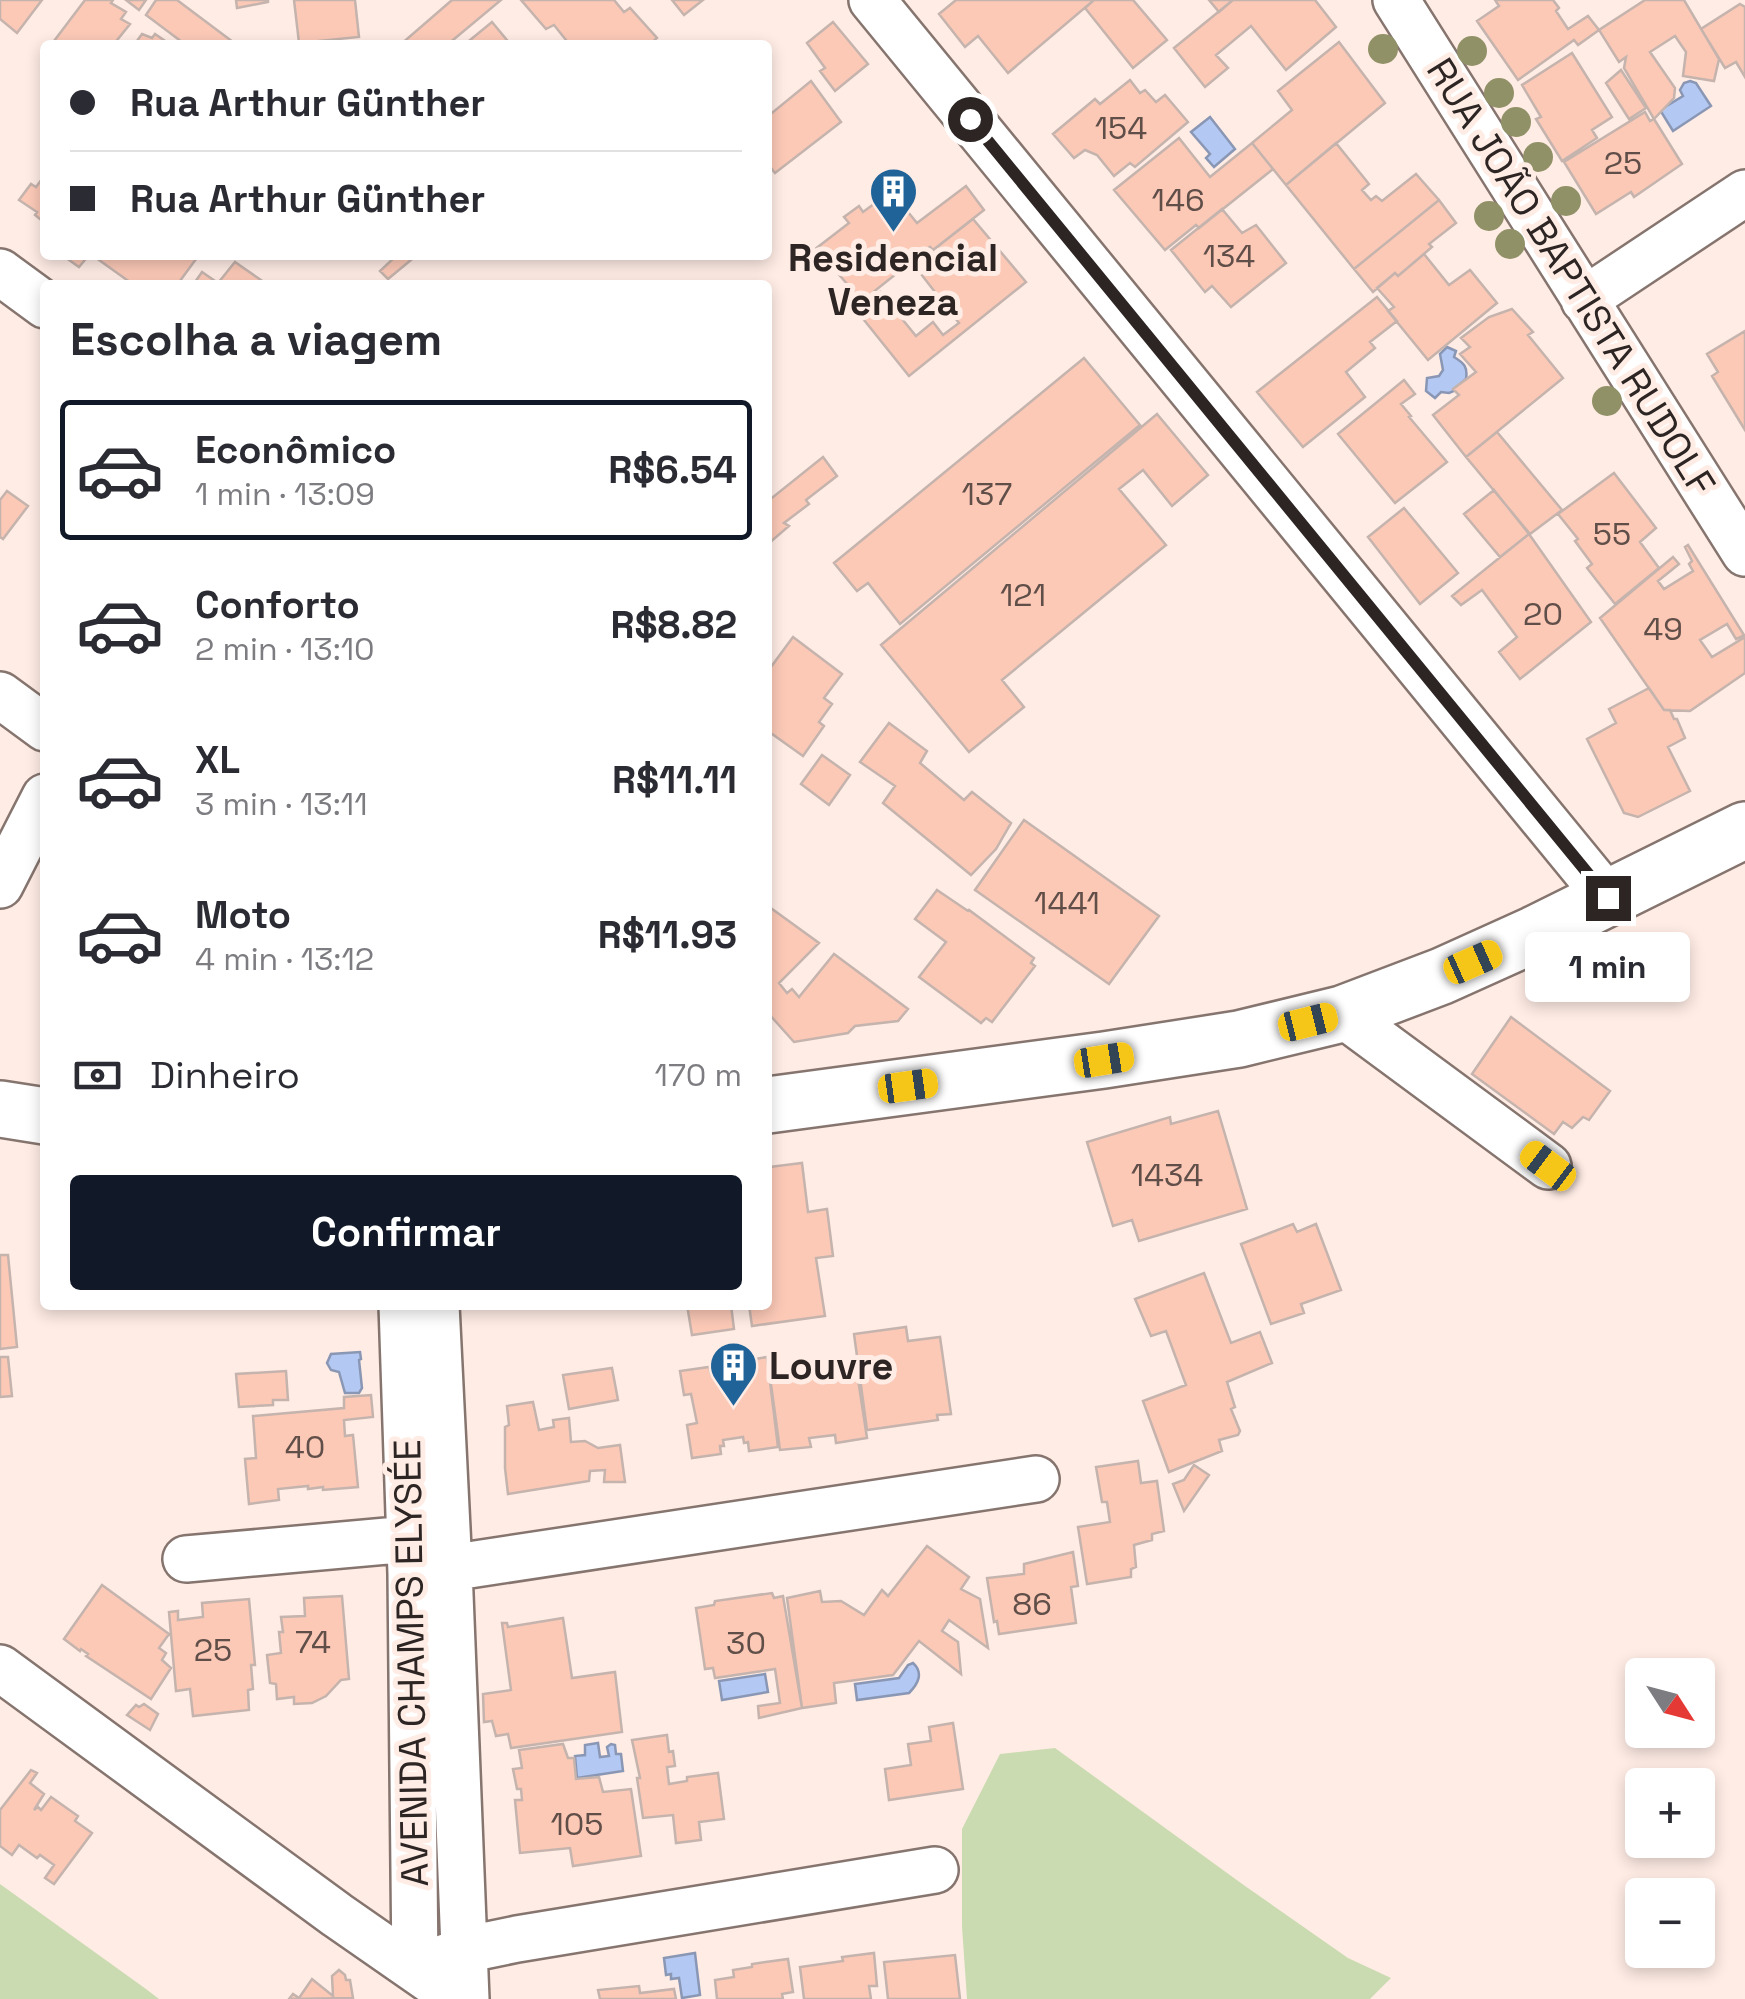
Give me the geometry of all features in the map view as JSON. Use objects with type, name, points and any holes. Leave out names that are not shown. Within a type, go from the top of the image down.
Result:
[{"type":"main road","points":[[772,1103],[1240,1039],[1342,1014],[1442,976],[1535,934],[1745,830]]},
{"type":"main road","points":[[0,1109],[40,1115]]},
{"type":"street","points":[[872,0],[1608,898]]},
{"type":"street","name":"RUA JOÃO BAPTISTA RUDOLF","points":[[1396,0],[1745,553]]},
{"type":"street","points":[[1584,300],[1745,193]]},
{"type":"street","points":[[0,272],[40,301]]},
{"type":"street","points":[[0,695],[40,724]]},
{"type":"street","points":[[0,885],[40,807]]},
{"type":"street","points":[[1342,1014],[1548,1166]]},
{"type":"street","name":"AVENIDA CHAMPS ELYSÉE","points":[[402,1310],[466,1999]]},
{"type":"street","name":"AVENIDA CHAMPS ELYSÉE","points":[[415,1969],[423,1561],[436,1310]]},
{"type":"street","points":[[186,1559],[423,1561],[1036,1478]]},
{"type":"street","points":[[0,1668],[457,1999]]},
{"type":"street","points":[[415,1969],[464,1950],[536,1936],[935,1870]]},
{"type":"green space","points":[[1055,1748],[1348,1958],[1391,1978],[1370,1999],[967,1999],[962,1829],[1000,1754]]},
{"type":"green space","points":[[0,1884],[146,1989],[159,1999],[0,1999]]},
{"type":"water","points":[[1690,81],[1696,83],[1711,106],[1673,131],[1660,110],[1683,96],[1680,90]]},
{"type":"water","points":[[1210,117],[1235,149],[1214,167],[1206,158],[1210,154],[1191,132]]},
{"type":"water","points":[[1447,347],[1456,351],[1454,357],[1464,366],[1466,379],[1454,391],[1441,392],[1435,398],[1426,391],[1427,378],[1439,376],[1443,370],[1440,354]]},
{"type":"water","points":[[360,1352],[362,1388],[359,1393],[345,1393],[339,1372],[331,1370],[327,1363],[331,1354]]},
{"type":"water","points":[[913,1663],[919,1678],[909,1693],[857,1700],[855,1684],[899,1678]]},
{"type":"water","points":[[765,1674],[768,1692],[722,1700],[719,1681]]},
{"type":"water","points":[[598,1743],[600,1757],[609,1756],[607,1747],[615,1745],[616,1754],[621,1754],[623,1771],[577,1778],[575,1756],[585,1755],[585,1745]]},
{"type":"water","points":[[695,1953],[700,1995],[682,1998],[679,1978],[666,1975],[664,1958]]},
{"type":"building","points":[[0,0],[42,0],[17,33],[0,19]]},
{"type":"building","points":[[85,0],[113,0],[111,3],[126,12],[121,19],[130,24],[117,40],[55,40]]},
{"type":"building","points":[[126,0],[146,0],[139,10]]},
{"type":"building","points":[[156,0],[177,0],[230,40],[179,40],[146,15]]},
{"type":"building","points":[[236,0],[268,0],[268,2],[237,8]]},
{"type":"building","points":[[294,0],[355,0],[359,37],[299,40]]},
{"type":"building","points":[[452,0],[501,0],[453,40],[406,40]]},
{"type":"building","points":[[521,0],[614,0],[624,12],[630,8],[657,38],[566,40],[554,25],[546,29]]},
{"type":"building","points":[[672,0],[703,0],[684,15]]},
{"type":"building","points":[[956,0],[1094,0],[1008,73],[978,36],[965,47],[939,14]]},
{"type":"building","points":[[1094,0],[1133,0],[1167,40],[1133,68],[1085,8]]},
{"type":"building","points":[[1209,0],[1233,0],[1219,12]]},
{"type":"building","points":[[1233,0],[1315,0],[1336,27],[1286,70],[1251,26],[1216,55],[1228,68],[1205,87],[1174,48]]},
{"type":"building","points":[[1495,0],[1553,0],[1568,29],[1588,16],[1599,30],[1578,45],[1574,40],[1518,80],[1477,21],[1499,6]]},
{"type":"building","points":[[1645,0],[1684,0],[1719,59],[1714,81],[1683,76],[1686,52],[1675,36],[1650,52],[1675,88],[1674,98],[1654,119],[1624,68],[1626,57],[1619,62],[1599,30]]},
{"type":"building","points":[[1740,4],[1745,7],[1745,77],[1736,62],[1725,68],[1701,29]]},
{"type":"building","points":[[492,22],[507,40],[470,40]]},
{"type":"building","points":[[833,22],[868,64],[835,91],[807,43]]},
{"type":"building","points":[[142,34],[152,38],[155,34],[164,40],[138,40]]},
{"type":"building","points":[[1339,42],[1385,103],[1286,185],[1252,143],[1292,110],[1278,91]]},
{"type":"building","points":[[1572,53],[1612,117],[1592,130],[1597,138],[1562,161],[1536,119],[1541,117],[1522,85]]},
{"type":"building","points":[[1621,70],[1646,108],[1629,119],[1606,83]]},
{"type":"building","points":[[1130,80],[1140,93],[1145,90],[1156,102],[1165,95],[1188,122],[1135,167],[1130,163],[1114,176],[1097,155],[1085,150],[1074,158],[1053,134],[1095,99],[1100,104]]},
{"type":"building","points":[[811,81],[841,122],[775,173],[772,113]]},
{"type":"building","points":[[1645,112],[1650,121],[1654,119],[1682,164],[1634,197],[1631,192],[1596,214],[1564,162]]},
{"type":"building","points":[[1179,138],[1210,177],[1252,143],[1273,169],[1165,250],[1114,190]]},
{"type":"building","points":[[1336,143],[1369,184],[1362,190],[1371,200],[1376,196],[1382,201],[1416,174],[1439,200],[1354,269],[1286,185]]},
{"type":"building","points":[[40,182],[40,219],[35,215],[37,212],[19,200],[31,184],[36,187]]},
{"type":"building","name":"Residencial Veneza","points":[[966,186],[984,210],[862,301],[834,269],[818,259],[814,250],[849,223],[844,217],[859,206],[863,212],[894,189],[904,197],[908,212],[917,223]]},
{"type":"building","points":[[1439,200],[1456,223],[1398,276],[1395,273],[1373,292],[1354,269]]},
{"type":"building","points":[[1222,209],[1242,233],[1256,225],[1286,263],[1231,307],[1212,286],[1205,292],[1171,250]]},
{"type":"building","points":[[973,219],[1026,282],[909,376],[856,310],[880,292],[916,336],[933,322],[943,335],[959,323],[914,265]]},
{"type":"building","points":[[1424,254],[1449,285],[1470,270],[1497,303],[1428,360],[1388,311],[1394,307],[1377,288]]},
{"type":"building","points":[[99,260],[195,260],[181,280],[127,280]]},
{"type":"building","points":[[392,260],[411,260],[388,279],[380,271]]},
{"type":"building","points":[[235,262],[261,280],[220,280]]},
{"type":"building","points":[[202,272],[214,280],[196,280]]},
{"type":"building","points":[[1377,297],[1397,321],[1370,342],[1375,348],[1346,372],[1365,397],[1303,447],[1257,392]]},
{"type":"building","points":[[1512,309],[1533,332],[1528,335],[1563,378],[1466,457],[1433,415],[1459,395],[1453,389],[1476,372],[1460,354],[1470,347],[1461,338],[1489,317]]},
{"type":"building","points":[[1745,331],[1745,430],[1712,376],[1718,372],[1707,354]]},
{"type":"building","points":[[1084,358],[1140,425],[900,624],[868,583],[857,591],[834,563]]},
{"type":"building","points":[[1404,380],[1415,394],[1401,404],[1447,462],[1395,503],[1338,434]]},
{"type":"building","points":[[1157,414],[1208,475],[1172,506],[1143,470],[1119,489],[1166,545],[1002,680],[1024,707],[969,752],[881,645]]},
{"type":"building","points":[[1497,432],[1562,510],[1530,534],[1466,457]]},
{"type":"building","points":[[823,457],[837,476],[806,500],[809,504],[784,523],[789,526],[772,541],[772,498]]},
{"type":"building","points":[[1614,473],[1656,528],[1640,542],[1659,568],[1615,604],[1587,568],[1592,564],[1558,514]]},
{"type":"building","points":[[1494,490],[1529,534],[1500,557],[1464,514]]},
{"type":"building","points":[[7,491],[28,506],[3,539],[0,500]]},
{"type":"building","points":[[1404,508],[1458,573],[1420,604],[1368,537]]},
{"type":"building","points":[[1529,534],[1591,622],[1520,679],[1499,652],[1517,637],[1482,590],[1461,605],[1452,596]]},
{"type":"building","points":[[1688,545],[1744,635],[1736,639],[1727,624],[1700,640],[1712,657],[1745,637],[1745,673],[1690,711],[1664,710],[1600,618],[1673,557],[1679,564],[1658,581],[1664,589],[1693,571],[1685,547]]},
{"type":"building","points":[[793,637],[842,674],[824,698],[832,704],[819,722],[824,726],[803,756],[772,734],[772,666]]},
{"type":"building","points":[[1649,688],[1664,710],[1670,710],[1677,719],[1685,738],[1668,747],[1690,791],[1638,817],[1624,813],[1587,739],[1616,723],[1609,709]]},
{"type":"building","points":[[889,723],[927,751],[920,763],[964,800],[972,792],[1011,823],[996,849],[971,875],[883,803],[895,786],[860,762]]},
{"type":"building","points":[[822,755],[850,775],[829,805],[801,784]]},
{"type":"building","points":[[1024,820],[1159,916],[1109,984],[975,890]]},
{"type":"building","points":[[937,890],[1034,958],[1031,963],[1035,966],[992,1022],[986,1018],[981,1023],[919,977],[946,942],[915,919]]},
{"type":"building","points":[[772,909],[819,943],[779,983],[787,993],[792,989],[799,997],[834,954],[908,1009],[898,1021],[855,1026],[848,1033],[794,1042],[772,1017]]},
{"type":"building","points":[[1511,1017],[1610,1091],[1589,1120],[1583,1117],[1572,1128],[1563,1122],[1554,1134],[1472,1074]]},
{"type":"building","points":[[1218,1111],[1247,1209],[1139,1241],[1132,1220],[1113,1226],[1087,1142],[1170,1117],[1171,1124]]},
{"type":"building","points":[[802,1163],[808,1212],[827,1209],[833,1256],[816,1258],[825,1316],[752,1326],[750,1310],[772,1310],[772,1167]]},
{"type":"building","points":[[1293,1224],[1297,1232],[1316,1224],[1341,1290],[1301,1304],[1304,1313],[1271,1324],[1241,1244]]},
{"type":"building","points":[[0,1255],[8,1255],[17,1347],[0,1349]]},
{"type":"building","points":[[1204,1273],[1231,1343],[1260,1332],[1272,1363],[1227,1382],[1238,1435],[1219,1440],[1222,1451],[1169,1472],[1143,1401],[1186,1385],[1166,1331],[1151,1336],[1135,1299]]},
{"type":"building","points":[[688,1310],[732,1310],[734,1329],[692,1335]]},
{"type":"building","points":[[906,1327],[908,1341],[940,1337],[951,1414],[937,1415],[938,1420],[867,1430],[854,1334]]},
{"type":"building","points":[[0,1357],[8,1357],[12,1396],[0,1397]]},
{"type":"building","name":"Louvre","points":[[767,1357],[778,1447],[749,1451],[743,1437],[723,1440],[721,1454],[692,1458],[687,1425],[697,1423],[691,1394],[684,1395],[680,1371],[709,1367],[711,1374],[739,1370],[738,1362]]},
{"type":"building","points":[[856,1366],[867,1438],[836,1443],[835,1435],[809,1438],[811,1447],[780,1450],[770,1377]]},
{"type":"building","points":[[612,1368],[618,1400],[569,1409],[563,1375]]},
{"type":"building","points":[[286,1371],[288,1400],[239,1407],[236,1374]]},
{"type":"building","points":[[371,1395],[373,1417],[344,1420],[345,1436],[353,1435],[358,1487],[278,1489],[279,1500],[249,1504],[245,1459],[256,1458],[253,1416],[344,1408],[344,1397]]},
{"type":"building","points":[[533,1402],[539,1430],[554,1427],[553,1420],[569,1418],[571,1442],[585,1441],[598,1448],[620,1445],[625,1482],[604,1482],[605,1470],[590,1471],[589,1481],[508,1494],[507,1406]]},
{"type":"building","points":[[1138,1461],[1141,1483],[1157,1481],[1164,1531],[1152,1534],[1152,1540],[1134,1545],[1136,1567],[1131,1569],[1131,1577],[1087,1584],[1078,1527],[1110,1522],[1096,1467]]},
{"type":"building","points":[[1194,1465],[1209,1475],[1184,1511],[1173,1484],[1184,1480]]},
{"type":"building","points":[[927,1546],[969,1577],[961,1589],[980,1599],[988,1648],[949,1620],[942,1631],[958,1642],[961,1674],[919,1641],[893,1675],[834,1683],[836,1703],[802,1708],[787,1598],[820,1591],[822,1602],[841,1601],[864,1615],[882,1590],[888,1596]]},
{"type":"building","points":[[1073,1552],[1078,1586],[1071,1587],[1076,1623],[999,1634],[987,1578],[1024,1574],[1024,1564]]},
{"type":"building","points":[[102,1585],[169,1634],[159,1648],[166,1653],[162,1660],[171,1668],[151,1699],[64,1639]]},
{"type":"building","points":[[772,1593],[774,1598],[783,1596],[802,1708],[759,1718],[758,1706],[780,1703],[775,1669],[715,1678],[713,1668],[705,1669],[696,1608],[714,1605],[715,1601]]},
{"type":"building","points":[[342,1596],[349,1679],[341,1680],[326,1696],[312,1703],[294,1704],[294,1697],[277,1699],[276,1684],[270,1683],[267,1655],[281,1653],[281,1617],[305,1616],[304,1598]]},
{"type":"building","points":[[249,1599],[255,1665],[251,1665],[253,1689],[248,1690],[249,1710],[193,1716],[190,1689],[176,1691],[169,1612],[178,1611],[178,1620],[203,1617],[202,1603]]},
{"type":"building","points":[[563,1618],[572,1678],[615,1672],[622,1732],[511,1748],[508,1734],[496,1736],[492,1721],[484,1722],[483,1694],[511,1690],[502,1623],[508,1627]]},
{"type":"building","points":[[144,1704],[158,1714],[150,1730],[127,1715],[136,1705]]},
{"type":"building","points":[[953,1723],[963,1789],[889,1800],[885,1769],[911,1765],[908,1744],[931,1741],[929,1727]]},
{"type":"building","points":[[667,1735],[675,1766],[667,1767],[669,1784],[718,1773],[724,1819],[699,1822],[701,1840],[676,1843],[673,1815],[643,1818],[632,1740]]},
{"type":"building","points":[[563,1744],[568,1758],[574,1758],[576,1779],[599,1777],[603,1792],[631,1789],[641,1856],[573,1866],[570,1848],[520,1853],[515,1800],[522,1800],[513,1769],[522,1768],[519,1750]]},
{"type":"building","points":[[31,1770],[37,1773],[30,1783],[44,1794],[34,1810],[41,1810],[51,1797],[78,1816],[75,1821],[92,1833],[54,1884],[45,1878],[54,1865],[40,1855],[37,1858],[19,1845],[12,1855],[0,1846],[0,1810]]},
{"type":"building","points":[[874,1953],[877,1986],[869,1986],[871,1999],[804,1999],[800,1967]]},
{"type":"building","points":[[955,1955],[960,1999],[888,1999],[884,1962]]},
{"type":"building","points":[[788,1959],[793,1992],[782,1994],[783,1999],[717,1999],[715,1980],[734,1977],[733,1970],[752,1964]]},
{"type":"building","points":[[339,1970],[350,1980],[353,1998],[289,1999],[293,1994],[299,1998],[312,1979],[333,1996],[332,1976]]},
{"type":"building","points":[[639,1986],[640,1993],[674,1989],[676,1999],[600,1999],[598,1990]]},
{"type":"place","name":"Residencial Veneza","points":[[893,234]]},
{"type":"place","name":"Louvre","points":[[734,1408]]},
{"type":"route","points":[[970,119],[1608,898]]}]
